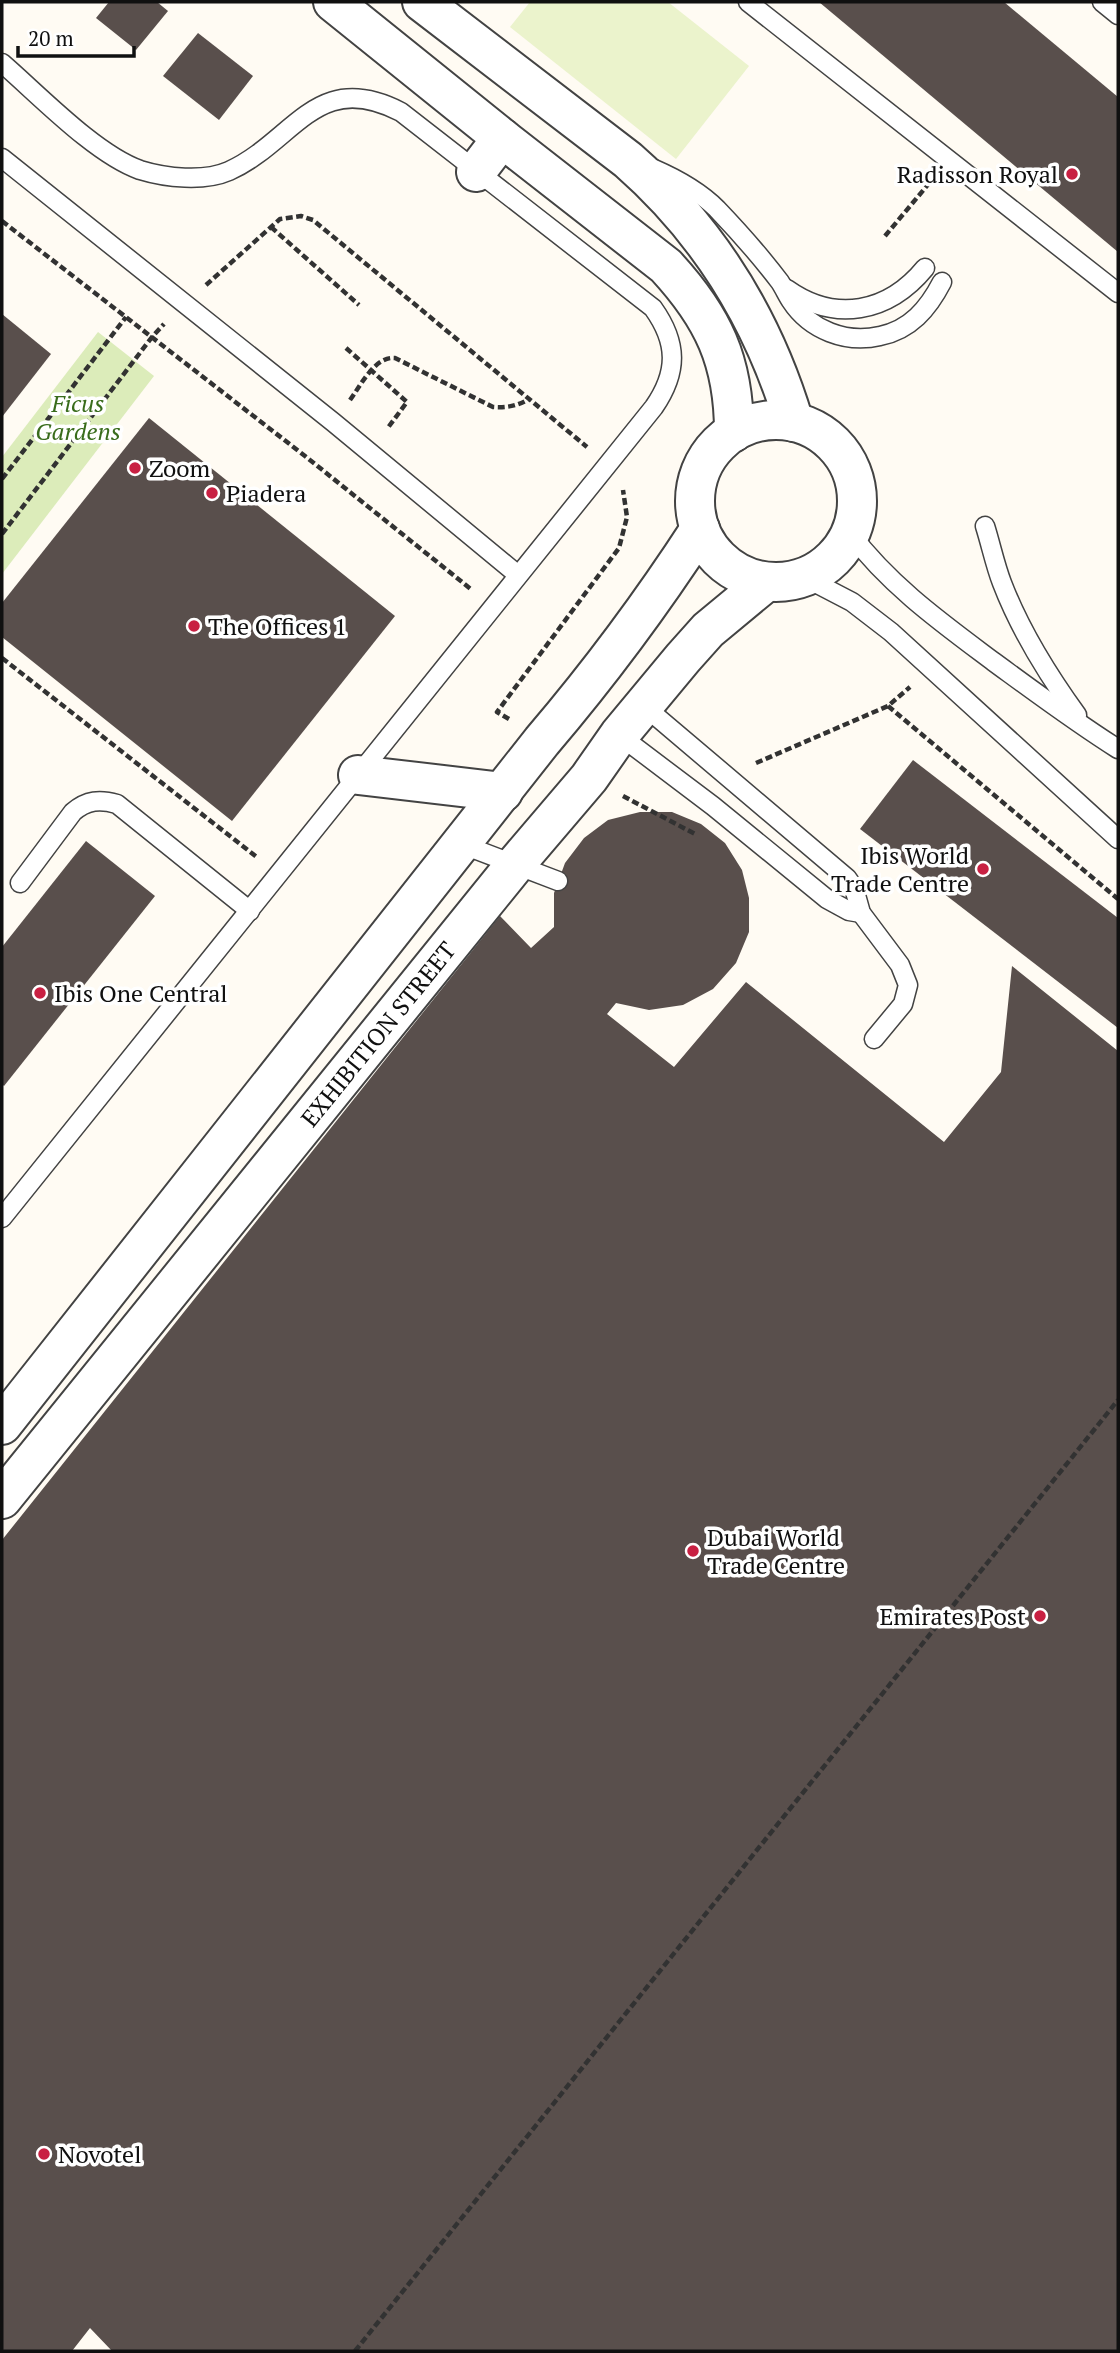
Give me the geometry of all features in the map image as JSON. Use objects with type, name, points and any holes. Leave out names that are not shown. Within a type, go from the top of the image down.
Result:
[{"type":"street","points":[[333,2],[666,266],[705,314],[718,342],[728,371],[734,402],[734,432]]},
{"type":"street","points":[[422,2],[628,160],[651,180],[683,215],[712,251],[761,332],[780,376],[794,422]]},
{"type":"street","points":[[475,172],[502,138]]},
{"type":"street","points":[[779,419],[794,422],[817,430],[835,445],[848,464],[855,487],[856,510],[850,533],[839,552],[824,567],[786,582],[766,582],[738,573],[715,555],[700,529],[695,507],[696,485],[704,464],[717,446],[734,432],[764,421],[779,419]]},
{"type":"street","points":[[2,1425],[541,741],[617,649],[700,529]]},
{"type":"street","name":"EXHIBITION STREET","points":[[2,1499],[409,1012],[514,866],[589,778],[644,706],[708,630],[766,582]]},
{"type":"street","points":[[358,775],[503,792]]},
{"type":"lane","points":[[748,2],[1118,293]]},
{"type":"lane","points":[[1101,2],[1118,15]]},
{"type":"lane","points":[[2,62],[112,157],[139,169],[168,176],[197,177],[226,172],[250,160],[307,114],[324,104],[344,98],[384,103],[401,113],[653,308],[664,323],[670,339],[672,357],[664,392],[654,407],[2,1218]]},
{"type":"lane","points":[[2,158],[333,422],[518,575]]},
{"type":"lane","points":[[628,160],[653,168],[698,193],[730,223],[782,285],[802,315],[818,327],[835,334],[872,338],[907,326],[922,314],[942,282]]},
{"type":"lane","points":[[782,285],[799,297],[820,306],[863,308],[884,302],[900,293],[925,268]]},
{"type":"lane","points":[[985,526],[1001,582],[1019,621],[1051,677],[1087,730]]},
{"type":"lane","points":[[850,533],[869,558],[930,614],[1087,730],[1118,748]]},
{"type":"lane","points":[[804,577],[852,602],[891,632],[1118,839]]},
{"type":"lane","points":[[644,706],[847,877],[854,888],[861,913],[900,965],[908,985],[902,1004],[874,1039]]},
{"type":"lane","points":[[620,736],[713,806],[827,899],[849,911],[861,913]]},
{"type":"lane","points":[[20,883],[73,812],[93,801],[106,801],[117,804],[250,911]]},
{"type":"lane","points":[[461,844],[558,881]]},
{"type":"path","points":[[886,236],[936,175],[908,151],[920,137]]},
{"type":"path","points":[[2,221],[316,464],[492,606]]},
{"type":"path","points":[[271,227],[359,305]]},
{"type":"path","points":[[2,479],[126,317]]},
{"type":"path","points":[[346,348],[407,402],[382,437]]},
{"type":"path","points":[[333,422],[384,359],[395,358],[493,407],[506,408],[530,399]]},
{"type":"path","points":[[2,658],[279,874]]},
{"type":"path","points":[[755,764],[888,706],[911,686]]},
{"type":"path","points":[[888,706],[1118,899]]},
{"type":"path","points":[[589,778],[697,835]]},
{"type":"path","points":[[355,2351],[1117,1403]]},
{"type":"green space","points":[[530,2],[668,2],[749,66],[676,159],[510,27]]},
{"type":"green space","name":"Ficus Gardens","points":[[98,332],[154,376],[2,574],[2,457]]},
{"type":"building","points":[[109,2],[157,2],[168,11],[136,50],[96,18]]},
{"type":"building","name":"Radisson Royal","points":[[819,2],[1004,2],[1118,97],[1118,252]]},
{"type":"building","points":[[198,33],[253,76],[219,120],[163,76]]},
{"type":"building","points":[[2,314],[51,354],[2,417]]},
{"type":"building","name":"The Offices 1","points":[[149,418],[395,616],[232,821],[2,637],[2,603]]},
{"type":"building","name":"Ibis World Trade Centre","points":[[913,760],[1118,918],[1118,1028],[860,829]]},
{"type":"building","name":"Dubai World Trade Centre","points":[[640,812],[672,812],[701,824],[725,843],[742,870],[749,898],[749,932],[736,963],[713,989],[683,1005],[649,1010],[616,1003],[607,1014],[674,1067],[746,982],[944,1142],[1001,1072],[1012,966],[1118,1051],[1118,2351],[112,2351],[90,2328],[72,2351],[2,2351],[2,1540],[500,916],[531,948],[554,927],[554,893],[565,863],[584,838],[608,820]]},
{"type":"building","name":"Ibis One Central","points":[[86,841],[155,896],[4,1086],[2,947]]},
{"type":"place","name":"Radisson Royal","points":[[1072,174]]},
{"type":"place","name":"Zoom","points":[[135,468]]},
{"type":"place","name":"Piadera","points":[[212,493]]},
{"type":"place","name":"The Offices 1","points":[[194,626]]},
{"type":"place","name":"Ibis World Trade Centre","points":[[983,869]]},
{"type":"place","name":"Ibis One Central","points":[[40,993]]},
{"type":"place","name":"Dubai World Trade Centre","points":[[693,1551]]},
{"type":"place","name":"Emirates Post","points":[[1040,1616]]},
{"type":"place","name":"Novotel","points":[[44,2154]]}]
